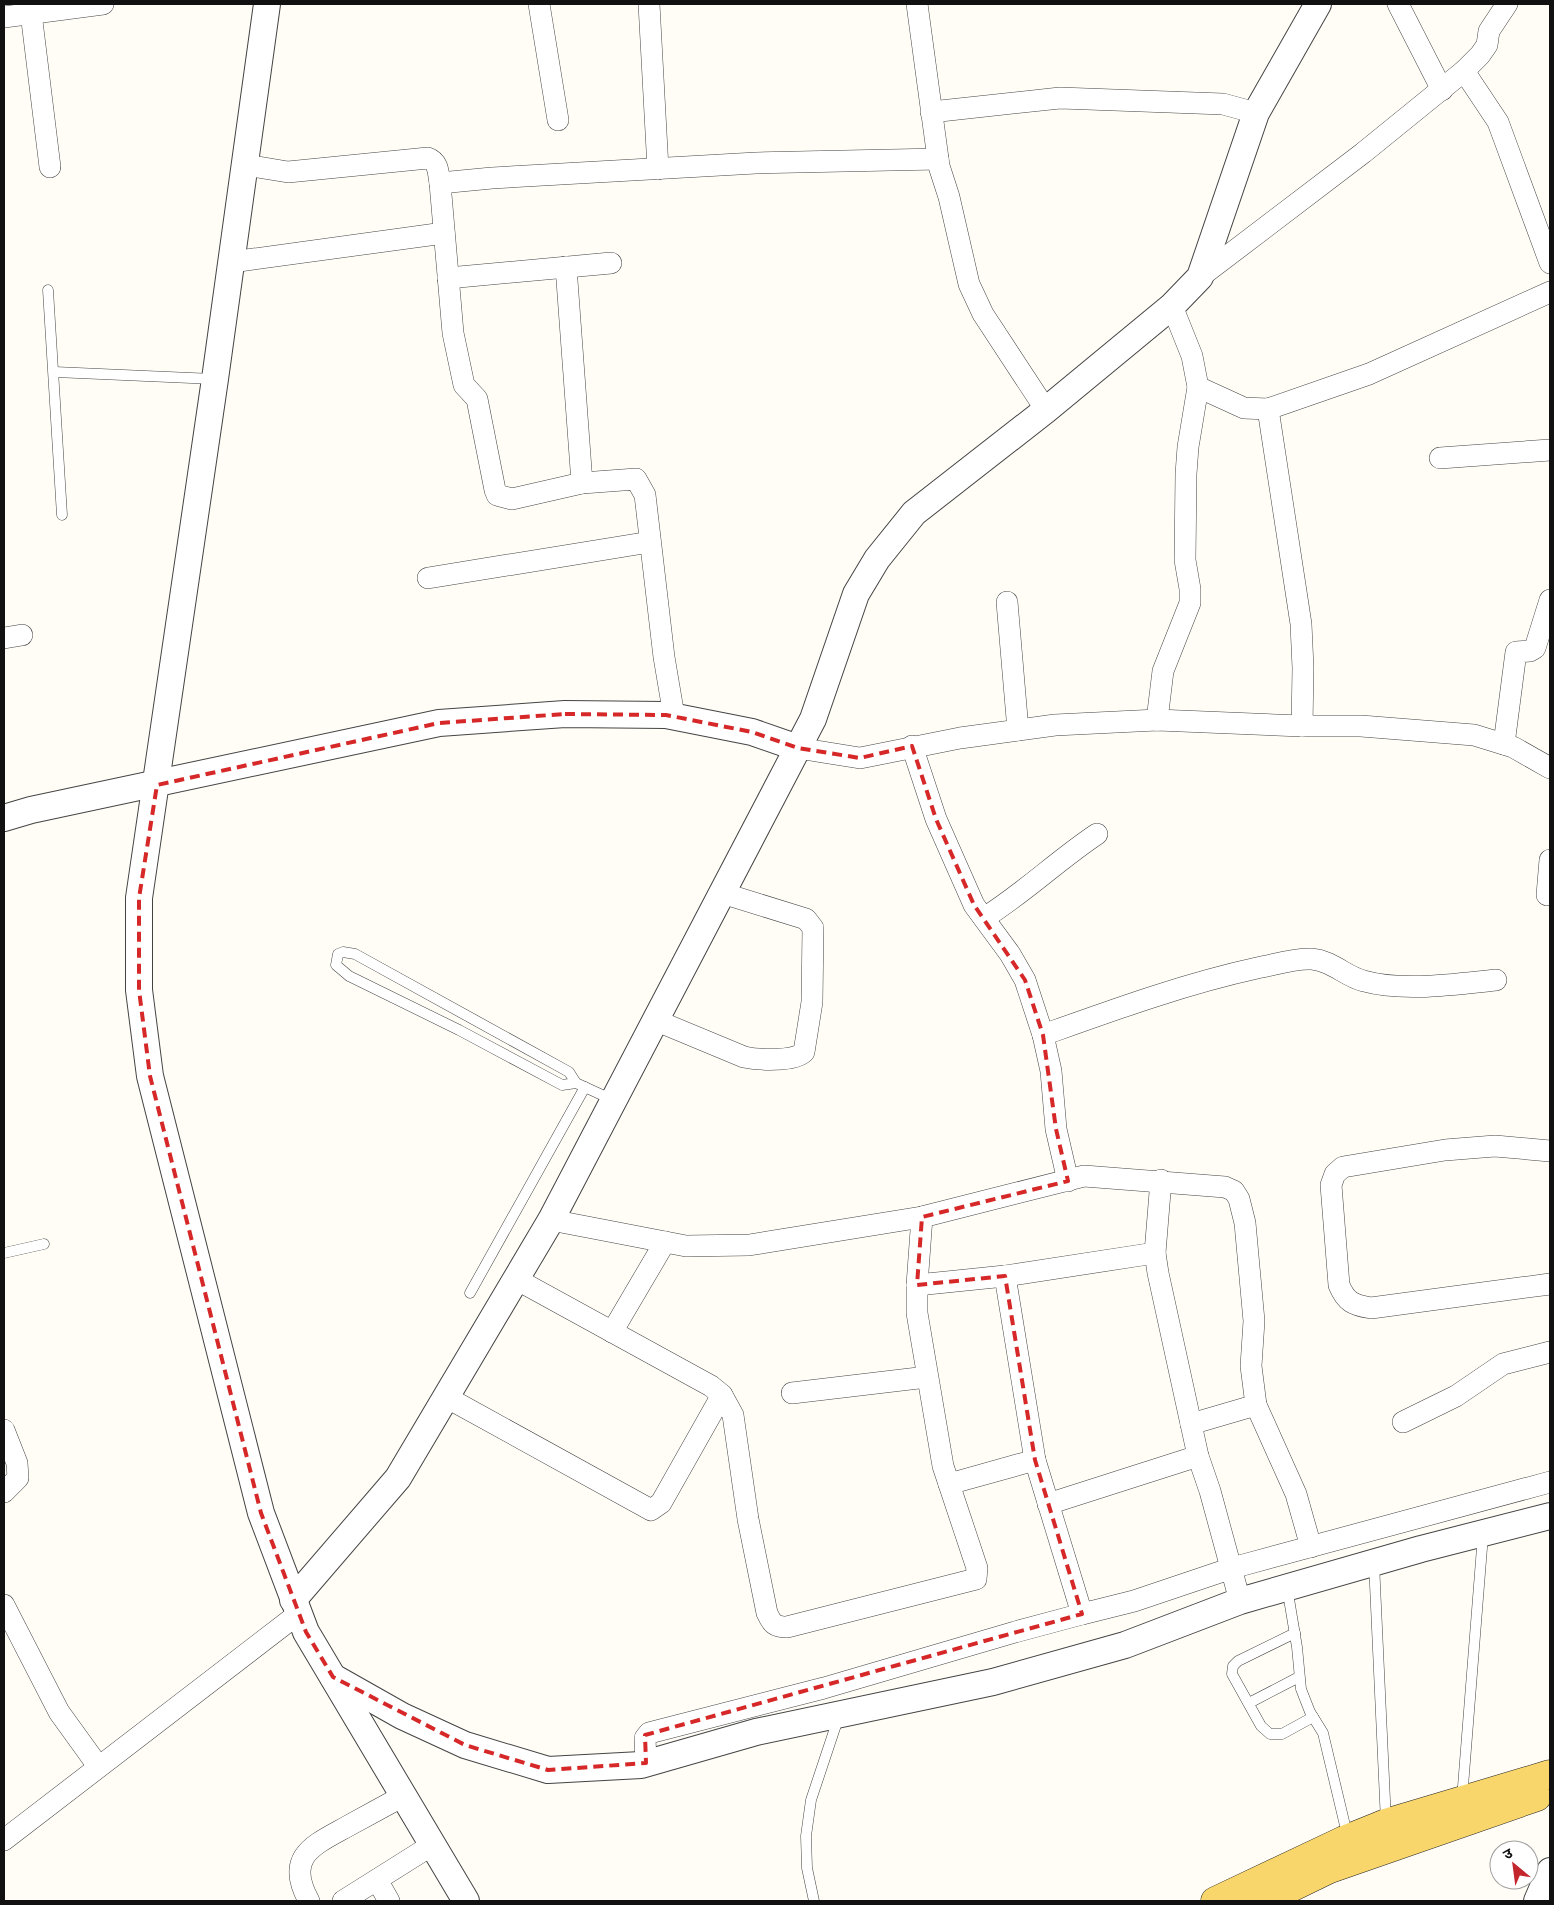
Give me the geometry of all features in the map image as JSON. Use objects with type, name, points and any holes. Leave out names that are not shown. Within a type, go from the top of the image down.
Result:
[{"type":"main road","points":[[1264,1901],[1330,1869],[1386,1823],[1462,1802],[1550,1774]]},
{"type":"main road","points":[[1214,1901],[1351,1850],[1550,1793]]},
{"type":"street","points":[[4,16],[103,4]]},
{"type":"street","points":[[267,4],[216,379],[139,898],[139,990],[150,1076],[261,1513],[295,1607],[333,1677],[432,1845],[461,1900]]},
{"type":"street","points":[[539,4],[558,120]]},
{"type":"street","points":[[649,4],[658,169]]},
{"type":"street","points":[[917,4],[938,159],[969,284],[983,314],[1046,410]]},
{"type":"street","points":[[1200,277],[1256,113],[1318,4]]},
{"type":"street","points":[[1398,4],[1442,90]]},
{"type":"street","points":[[4,1840],[295,1607],[398,1478],[551,1220],[814,719],[856,594],[877,559],[914,513],[1046,410],[1172,306],[1200,277],[1300,202],[1442,90],[1480,55],[1487,45],[1489,31],[1507,4]]},
{"type":"street","points":[[31,13],[50,167]]},
{"type":"street","points":[[1464,71],[1498,122],[1550,264]]},
{"type":"street","points":[[931,112],[1060,98],[1223,104],[1256,113]]},
{"type":"street","points":[[245,165],[288,172],[428,158],[433,160],[437,166],[440,183],[453,333],[464,386],[478,400],[497,495],[512,499],[582,483],[636,479],[645,495],[664,657],[674,716]]},
{"type":"street","points":[[440,183],[492,178],[756,162],[938,159]]},
{"type":"street","points":[[232,262],[444,234]]},
{"type":"street","points":[[448,278],[610,263]]},
{"type":"street","points":[[566,267],[582,483]]},
{"type":"street","points":[[1198,387],[1244,408],[1268,409],[1368,374],[1550,292]]},
{"type":"street","points":[[1157,720],[1163,671],[1190,603],[1190,589],[1185,560],[1186,474],[1198,387],[1192,356],[1172,306]]},
{"type":"street","points":[[1268,409],[1301,624],[1304,668],[1302,726]]},
{"type":"street","points":[[1440,458],[1550,450]]},
{"type":"street","points":[[428,578],[650,542]]},
{"type":"street","points":[[1504,744],[1516,652],[1530,651],[1535,648],[1550,600]]},
{"type":"street","points":[[1007,602],[1018,730]]},
{"type":"street","points":[[4,818],[32,810],[157,785],[200,773],[439,723],[564,714],[674,716],[752,732],[798,748],[860,758],[912,746],[1055,725],[1157,720],[1420,729],[1474,735],[1512,747],[1550,768]]},
{"type":"street","points":[[912,746],[936,819],[974,904],[1025,980],[1043,1035],[1051,1071],[1056,1130],[1068,1181]]},
{"type":"street","points":[[984,918],[1011,901],[1071,851],[1097,834]]},
{"type":"street","points":[[1548,895],[1550,860]]},
{"type":"street","points":[[655,1020],[744,1057],[757,1060],[796,1057],[804,1052],[812,1002],[813,928],[806,919],[722,893]]},
{"type":"street","points":[[1043,1035],[1203,981],[1285,962],[1312,959],[1330,963],[1362,981],[1381,984],[1459,984],[1496,980]]},
{"type":"street","points":[[1550,1151],[1495,1146],[1445,1150],[1343,1167],[1334,1174],[1331,1185],[1339,1285],[1345,1299],[1354,1305],[1371,1308],[1550,1284]]},
{"type":"street","points":[[551,1220],[686,1246],[749,1245],[922,1217],[1084,1176],[1161,1180],[1225,1187],[1234,1192],[1239,1199],[1245,1223],[1254,1321],[1251,1366],[1256,1405],[1296,1494],[1311,1547]]},
{"type":"street","points":[[1161,1180],[1155,1253],[1190,1424],[1235,1583]]},
{"type":"street","points":[[516,1279],[711,1386],[722,1395],[732,1415],[748,1519],[767,1613],[772,1624],[777,1627],[787,1627],[976,1579],[977,1568],[943,1466],[917,1312],[922,1217]]},
{"type":"street","points":[[612,1332],[665,1242]]},
{"type":"street","points":[[917,1284],[1005,1276],[1155,1253]]},
{"type":"street","points":[[1005,1276],[1035,1460],[1082,1614]]},
{"type":"street","points":[[1403,1422],[1456,1396],[1503,1364],[1550,1352]]},
{"type":"street","points":[[792,1394],[927,1377]]},
{"type":"street","points":[[446,1397],[651,1510],[662,1503],[722,1395]]},
{"type":"street","points":[[1190,1424],[1256,1405]]},
{"type":"street","points":[[4,1430],[17,1463],[18,1478],[4,1492]]},
{"type":"street","points":[[1048,1504],[1198,1456]]},
{"type":"street","points":[[949,1484],[1035,1460]]},
{"type":"street","points":[[333,1677],[402,1716],[465,1745],[548,1770],[756,1732],[993,1682],[1126,1645],[1235,1583],[1311,1547],[1550,1482]]},
{"type":"street","points":[[645,1751],[649,1733],[824,1688],[1082,1614],[1134,1601],[1235,1583],[1287,1586],[1311,1582],[1374,1563],[1550,1516]]},
{"type":"street","points":[[4,1605],[59,1712],[98,1766]]},
{"type":"street","points":[[309,1901],[300,1878],[302,1862],[311,1846],[403,1796]]},
{"type":"street","points":[[343,1901],[432,1845]]},
{"type":"street","points":[[1537,1901],[1550,1871]]},
{"type":"street","points":[[376,1880],[390,1901]]},
{"type":"lane","points":[[48,290],[55,372],[62,515]]},
{"type":"lane","points":[[55,372],[216,379]]},
{"type":"lane","points":[[581,1085],[562,1085],[459,1030],[349,976],[336,965],[338,954],[343,952],[355,954],[569,1072],[581,1085],[613,1101]]},
{"type":"lane","points":[[470,1293],[581,1085]]},
{"type":"lane","points":[[4,1252],[44,1244]]},
{"type":"lane","points":[[1462,1802],[1483,1534]]},
{"type":"lane","points":[[1374,1563],[1386,1823]]},
{"type":"lane","points":[[1287,1586],[1295,1632],[1301,1689],[1313,1717],[1323,1733],[1351,1850]]},
{"type":"lane","points":[[1295,1632],[1238,1661],[1233,1666],[1232,1674],[1261,1726],[1270,1734],[1282,1734],[1313,1717]]},
{"type":"lane","points":[[1248,1703],[1299,1677]]},
{"type":"lane","points":[[814,1901],[807,1868],[806,1836],[811,1800],[840,1715]]},
{"type":"highlighted area","points":[[565,714],[666,715],[752,732],[798,748],[860,758],[912,746],[936,819],[974,905],[1025,980],[1043,1035],[1056,1129],[1068,1181],[922,1217],[917,1285],[1005,1276],[1035,1460],[1082,1614],[645,1735],[646,1763],[641,1765],[548,1770],[465,1745],[333,1677],[306,1632],[261,1513],[150,1076],[139,990],[139,898],[157,785],[439,723]]}]
